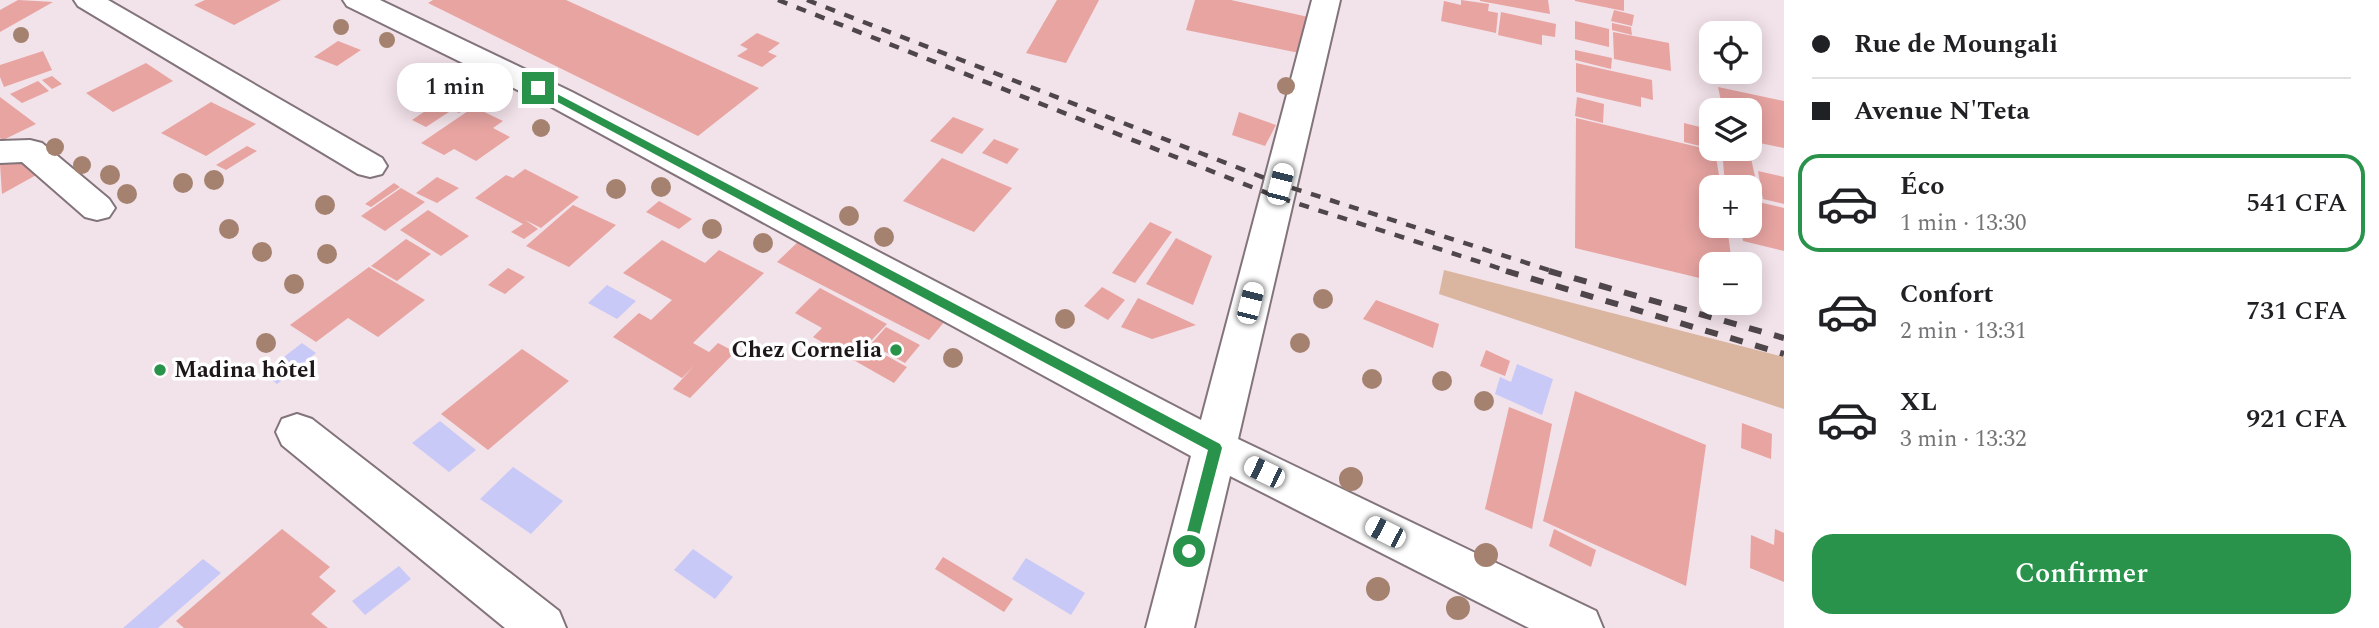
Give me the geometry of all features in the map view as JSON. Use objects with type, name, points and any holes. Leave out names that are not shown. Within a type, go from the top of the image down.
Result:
[{"type":"street","points":[[88,0],[370,166]]},
{"type":"street","points":[[357,0],[561,99],[1215,448],[1579,628]]},
{"type":"street","points":[[1170,628],[1326,0]]},
{"type":"street","points":[[0,152],[30,150],[97,208]]},
{"type":"street","points":[[297,432],[542,628]]},
{"type":"shaded area","points":[[1444,270],[1784,357],[1784,409],[1439,294]]},
{"type":"water","points":[[607,285],[636,301],[617,319],[588,303]]},
{"type":"water","points":[[302,343],[316,353],[277,384],[263,373]]},
{"type":"water","points":[[1517,364],[1553,379],[1542,415],[1495,394],[1500,377],[1511,382]]},
{"type":"water","points":[[440,421],[476,450],[449,472],[412,443]]},
{"type":"water","points":[[513,467],[563,501],[531,534],[480,499]]},
{"type":"water","points":[[693,549],[733,577],[715,599],[674,570]]},
{"type":"water","points":[[1026,558],[1085,593],[1071,615],[1012,579]]},
{"type":"water","points":[[203,559],[221,573],[158,628],[123,628]]},
{"type":"water","points":[[399,566],[411,579],[365,615],[352,601]]},
{"type":"building","points":[[18,0],[53,2],[0,32],[0,10]]},
{"type":"building","points":[[205,0],[281,0],[234,25],[194,5]]},
{"type":"building","points":[[433,0],[566,0],[759,88],[698,136],[428,3]]},
{"type":"building","points":[[1057,0],[1099,0],[1066,63],[1026,53]]},
{"type":"building","points":[[1195,0],[1231,0],[1313,18],[1304,54],[1186,30]]},
{"type":"building","points":[[1461,0],[1489,4],[1488,11],[1498,13],[1496,33],[1441,21],[1444,1],[1461,5]]},
{"type":"building","points":[[1548,0],[1550,14],[1480,1]]},
{"type":"building","points":[[1624,0],[1624,11],[1575,1]]},
{"type":"building","points":[[1614,10],[1634,15],[1632,26],[1611,21]]},
{"type":"building","points":[[1501,12],[1556,24],[1555,37],[1542,35],[1542,45],[1498,35]]},
{"type":"building","points":[[1575,21],[1609,29],[1609,47],[1575,39]]},
{"type":"building","points":[[1612,23],[1631,27],[1632,35],[1612,30]]},
{"type":"building","points":[[1613,32],[1669,43],[1671,71],[1614,59]]},
{"type":"building","points":[[757,33],[780,43],[768,52],[777,56],[762,67],[737,56],[748,49],[740,45]]},
{"type":"building","points":[[338,41],[361,50],[337,66],[314,57]]},
{"type":"building","points":[[1575,50],[1612,58],[1611,69],[1575,60]]},
{"type":"building","points":[[43,51],[52,70],[4,87],[0,77],[0,65]]},
{"type":"building","points":[[146,63],[173,81],[113,112],[86,93]]},
{"type":"building","points":[[1576,63],[1652,80],[1653,100],[1641,97],[1641,107],[1576,92]]},
{"type":"building","points":[[52,76],[62,84],[52,89],[42,80]]},
{"type":"building","points":[[38,81],[49,91],[22,103],[10,94]]},
{"type":"building","points":[[1718,87],[1784,101],[1784,148],[1762,143],[1762,98],[1720,98]]},
{"type":"building","points":[[449,95],[470,106],[459,113],[452,110],[426,127],[412,120]]},
{"type":"building","points":[[0,97],[36,124],[3,140],[0,138]]},
{"type":"building","points":[[1577,97],[1604,104],[1603,123],[1575,116]]},
{"type":"building","points":[[211,102],[256,124],[206,156],[161,133]]},
{"type":"building","points":[[474,107],[503,121],[493,128],[510,137],[476,161],[454,149],[444,155],[421,143]]},
{"type":"building","points":[[1239,112],[1276,125],[1265,146],[1232,135]]},
{"type":"building","points":[[953,117],[984,129],[962,154],[930,141]]},
{"type":"building","points":[[1576,118],[1699,147],[1699,161],[1717,161],[1719,175],[1699,175],[1699,238],[1729,238],[1730,252],[1699,252],[1699,278],[1575,248]]},
{"type":"building","points":[[1684,123],[1699,127],[1699,146],[1684,142]]},
{"type":"building","points":[[994,139],[1019,149],[1007,164],[982,153]]},
{"type":"building","points":[[247,146],[257,151],[226,170],[216,165]]},
{"type":"building","points":[[12,157],[38,174],[2,194],[0,164]]},
{"type":"building","points":[[942,158],[1012,188],[974,232],[903,201]]},
{"type":"building","points":[[1723,161],[1752,161],[1755,175],[1724,175]]},
{"type":"building","points":[[525,169],[579,197],[541,228],[525,220],[538,229],[524,239],[511,232],[523,224],[475,198],[506,175],[513,178]]},
{"type":"building","points":[[1758,171],[1784,177],[1784,204],[1763,199],[1762,175],[1759,175]]},
{"type":"building","points":[[437,177],[459,188],[437,203],[416,193]]},
{"type":"building","points":[[394,183],[400,187],[371,207],[365,204]]},
{"type":"building","points":[[401,188],[425,202],[385,231],[361,216]]},
{"type":"building","points":[[659,201],[692,219],[679,229],[646,212]]},
{"type":"building","points":[[1762,203],[1784,208],[1784,251],[1743,241],[1743,238],[1762,238]]},
{"type":"building","points":[[573,205],[616,225],[569,267],[526,246]]},
{"type":"building","points":[[428,210],[469,236],[441,256],[400,230]]},
{"type":"building","points":[[1150,222],[1172,232],[1135,283],[1112,273]]},
{"type":"building","points":[[1176,238],[1212,256],[1193,305],[1146,284]]},
{"type":"building","points":[[406,239],[431,254],[397,281],[371,266]]},
{"type":"building","points":[[801,239],[951,314],[929,340],[777,262]]},
{"type":"building","points":[[662,240],[705,263],[719,250],[764,273],[693,343],[709,352],[718,343],[735,352],[690,398],[673,389],[695,365],[682,378],[613,337],[639,313],[651,320],[672,300],[623,273]]},
{"type":"building","points":[[369,267],[425,300],[378,337],[348,318],[316,342],[290,325]]},
{"type":"building","points":[[508,268],[525,277],[505,294],[488,285]]},
{"type":"building","points":[[1102,287],[1125,300],[1108,320],[1084,306]]},
{"type":"building","points":[[820,288],[887,324],[867,345],[907,367],[894,383],[813,337],[822,328],[795,313]]},
{"type":"building","points":[[1138,298],[1196,325],[1152,339],[1121,327]]},
{"type":"building","points":[[1376,300],[1439,324],[1433,348],[1363,319]]},
{"type":"building","points":[[886,327],[920,345],[905,363],[871,344]]},
{"type":"building","points":[[522,349],[569,381],[488,450],[441,414]]},
{"type":"building","points":[[1486,350],[1510,361],[1505,376],[1480,366]]},
{"type":"building","points":[[1575,391],[1706,445],[1686,586],[1543,521]]},
{"type":"building","points":[[1509,407],[1552,424],[1532,529],[1485,509]]},
{"type":"building","points":[[1742,423],[1772,434],[1771,459],[1741,448]]},
{"type":"building","points":[[282,529],[330,567],[319,577],[336,591],[311,614],[328,628],[184,628],[176,621]]},
{"type":"building","points":[[1554,529],[1596,550],[1591,567],[1549,546]]},
{"type":"building","points":[[1775,529],[1784,533],[1784,582],[1750,568],[1751,535],[1774,545]]},
{"type":"building","points":[[943,557],[1013,599],[1004,612],[935,569]]},
{"type":"railway","points":[[778,0],[1277,197],[1511,272]]},
{"type":"railway","points":[[807,0],[1280,184],[1555,272]]},
{"type":"railway","points":[[1506,271],[1784,354]]},
{"type":"railway","points":[[1549,271],[1784,338]]},
{"type":"place","name":"Chez Cornelia","points":[[896,350]]},
{"type":"place","name":"Madina hôtel","points":[[160,370]]},
{"type":"route","points":[[538,88],[1215,448],[1189,551]]}]
